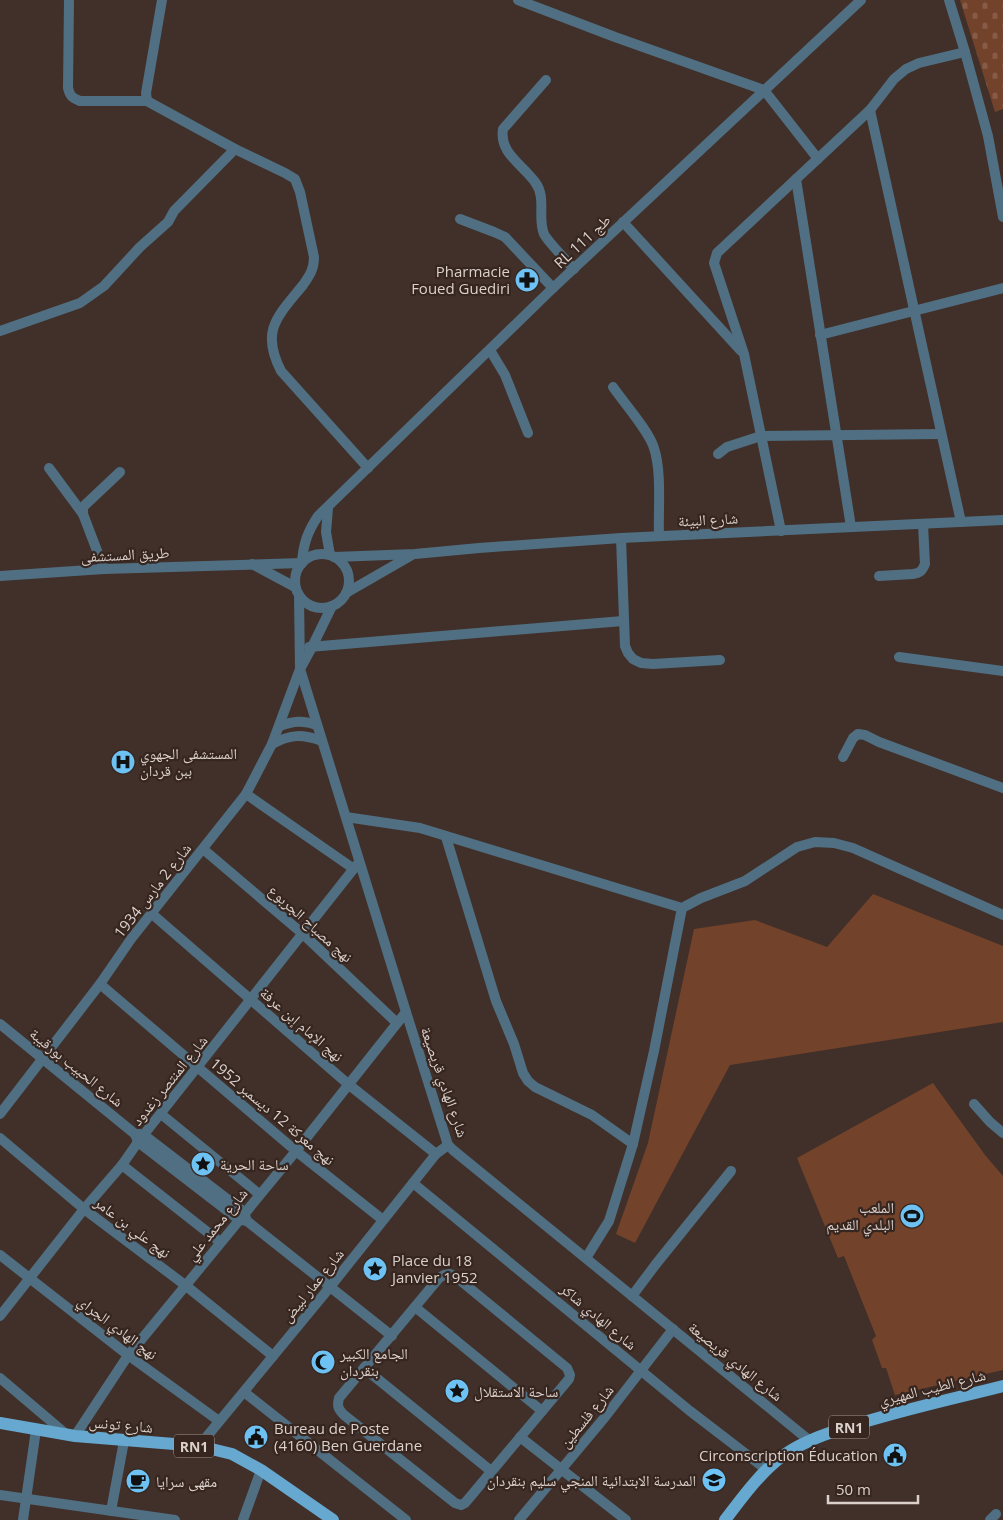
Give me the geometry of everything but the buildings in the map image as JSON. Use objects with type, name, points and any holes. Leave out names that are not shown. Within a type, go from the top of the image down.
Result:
[{"type":"main road","name":"شارع الطيب المهيري","points":[[725,1520],[767,1470],[784,1455],[810,1441],[882,1416],[1003,1386]]},
{"type":"main road","name":"RN1","points":[[0,1423],[36,1430]]},
{"type":"main road","name":"شارع تونس","points":[[36,1430],[124,1441],[199,1446],[232,1454],[260,1470],[333,1520]]},
{"type":"street","points":[[69,0],[68,88],[73,98],[80,101],[147,101],[294,179],[300,192],[314,257],[314,266],[309,276],[274,324],[271,335],[275,360],[280,371],[368,468]]},
{"type":"street","points":[[147,101],[146,93],[162,0]]},
{"type":"street","points":[[518,0],[764,90],[818,159]]},
{"type":"street","name":"RL طج 111","points":[[302,562],[302,550],[308,532],[318,516],[553,288],[861,0]]},
{"type":"street","points":[[949,0],[988,136],[1003,217]]},
{"type":"street","points":[[780,531],[744,354],[714,263],[717,253],[870,110],[894,79],[906,69],[919,63],[965,52]]},
{"type":"street","points":[[546,80],[503,129],[502,138],[504,146],[536,183],[541,194],[544,235],[574,269]]},
{"type":"street","points":[[870,110],[961,522]]},
{"type":"street","points":[[0,331],[80,303],[104,286],[140,247],[168,222],[174,211],[235,149]]},
{"type":"street","points":[[796,179],[851,527]]},
{"type":"street","points":[[460,219],[505,237],[553,288]]},
{"type":"street","points":[[623,222],[744,354]]},
{"type":"street","points":[[820,335],[1003,288]]},
{"type":"street","points":[[490,350],[505,375],[528,433]]},
{"type":"street","points":[[613,388],[649,438],[654,448],[658,477],[659,536]]},
{"type":"street","points":[[718,454],[727,447],[761,436],[942,434]]},
{"type":"street","points":[[49,468],[83,514],[104,569]]},
{"type":"street","points":[[83,514],[85,505],[120,472]]},
{"type":"street","points":[[328,508],[326,532],[332,556]]},
{"type":"street","name":"شارع البيئة","points":[[332,556],[415,554],[537,543],[621,538],[1003,520]]},
{"type":"street","points":[[879,576],[913,574],[923,570],[925,564],[923,524]]},
{"type":"street","points":[[621,538],[623,621],[625,646],[628,653],[633,659],[641,663],[653,664],[720,660]]},
{"type":"street","points":[[251,564],[297,591],[305,602],[313,607],[322,608],[332,606],[340,601],[346,593],[349,585],[346,568],[332,556],[320,554],[310,556],[302,562],[297,570],[295,578],[297,591],[300,669]]},
{"type":"street","points":[[346,593],[415,554]]},
{"type":"street","name":"طريق المستشفى","points":[[0,576],[104,569],[302,562]]},
{"type":"street","points":[[300,669],[332,606]]},
{"type":"street","points":[[300,647],[623,621]]},
{"type":"street","points":[[899,657],[1003,671]]},
{"type":"street","name":"شارع الهادي قريصيعة","points":[[300,669],[346,817],[357,866],[448,1145],[810,1441]]},
{"type":"street","name":"شارع 2 مارس 1934","points":[[0,1114],[100,984],[131,939],[246,794],[280,726],[300,669]]},
{"type":"street","points":[[280,726],[298,721],[317,724]]},
{"type":"street","points":[[843,757],[853,738],[858,734],[865,735],[879,742],[1003,788]]},
{"type":"street","points":[[272,744],[284,738],[297,736],[310,737],[322,742]]},
{"type":"street","points":[[246,794],[357,866]]},
{"type":"street","points":[[346,817],[420,828],[682,908],[701,898],[745,882],[796,847],[815,842],[834,843],[853,848],[1003,915]]},
{"type":"street","points":[[446,837],[496,1001],[514,1044],[519,1064],[528,1081],[535,1087],[592,1115],[633,1144]]},
{"type":"street","name":"نهج مصباح الجربوع","points":[[203,848],[303,934],[397,1023]]},
{"type":"street","name":"شارع المنتصر زغدود","points":[[0,1316],[29,1277],[122,1165],[139,1137],[161,1114],[357,866]]},
{"type":"street","points":[[586,1258],[609,1221],[633,1144],[654,1051],[682,908]]},
{"type":"street","name":"نهج الإمام إبن عرفة","points":[[151,913],[348,1084],[436,1154]]},
{"type":"street","name":"نهج معركة 12 ديسمبر 1952","points":[[100,984],[296,1151],[383,1220]]},
{"type":"street","name":"شارع محمد علي","points":[[71,1435],[128,1355],[220,1242],[243,1218],[260,1194],[406,1012]]},
{"type":"street","name":"شارع الحبيب بورقيبة","points":[[0,1024],[139,1137],[392,1336]]},
{"type":"street","points":[[974,1104],[1003,1133]]},
{"type":"street","points":[[161,1114],[260,1194]]},
{"type":"street","name":"نهج علي بن عامر","points":[[0,1138],[84,1209],[185,1285],[273,1356]]},
{"type":"street","name":"شارع عمار لبيض","points":[[199,1446],[330,1287],[436,1154],[448,1145]]},
{"type":"street","points":[[122,1165],[220,1242]]},
{"type":"street","points":[[632,1296],[732,1171]]},
{"type":"street","name":"شارع الهادي شاكر","points":[[413,1183],[641,1371],[767,1470]]},
{"type":"street","name":"نهج الهادي الجراي","points":[[0,1255],[128,1355],[220,1421]]},
{"type":"street","points":[[450,1274],[569,1372],[569,1379],[464,1503],[458,1505],[399,1460],[339,1410],[339,1398],[415,1307],[439,1278],[450,1274]]},
{"type":"street","points":[[415,1307],[542,1411]]},
{"type":"street","name":"شارع فلسطين","points":[[519,1520],[562,1470],[673,1329]]},
{"type":"street","points":[[364,1368],[491,1471]]},
{"type":"street","points":[[0,1378],[71,1435]]},
{"type":"street","points":[[244,1392],[406,1520]]},
{"type":"street","points":[[23,1520],[36,1430]]},
{"type":"street","points":[[520,1437],[626,1520]]},
{"type":"street","points":[[111,1511],[124,1441]]},
{"type":"street","points":[[243,1520],[260,1470]]},
{"type":"street","points":[[0,1494],[175,1520]]},
{"type":"green space","points":[[960,0],[1003,0],[1003,109],[995,112]]},
{"type":"green space","points":[[873,894],[1003,946],[1003,1022],[730,1065],[635,1243],[616,1234],[648,1143],[694,929],[755,920],[827,947]]},
{"type":"green space","name":"الملعب البلدي القديم","points":[[933,1083],[985,1155],[1003,1176],[1003,1370],[895,1395],[886,1368],[882,1368],[872,1340],[876,1336],[844,1256],[838,1258],[797,1158]]},
{"type":"place","name":"Pharmacie Foued Guediri","points":[[527,280]]},
{"type":"place","name":"المستشفى الجهوي ببن قردان","points":[[123,762]]},
{"type":"place","name":"ساحة الحرية","points":[[203,1164]]},
{"type":"place","name":"الملعب البلدي القديم","points":[[912,1216]]},
{"type":"place","name":"Place du 18 Janvier 1952","points":[[375,1269]]},
{"type":"place","name":"الجامع الكبير بنقردان","points":[[323,1362]]},
{"type":"place","name":"ساحة الاستقلال","points":[[457,1391]]},
{"type":"place","name":"Bureau de Poste (4160) Ben Guerdane","points":[[256,1437]]},
{"type":"place","name":"Circonscription Éducation","points":[[895,1455]]},
{"type":"place","name":"المدرسة الابتدائية المنجي سليم بنقردان","points":[[714,1480]]},
{"type":"place","name":"مقهى سرايا","points":[[138,1481]]}]
